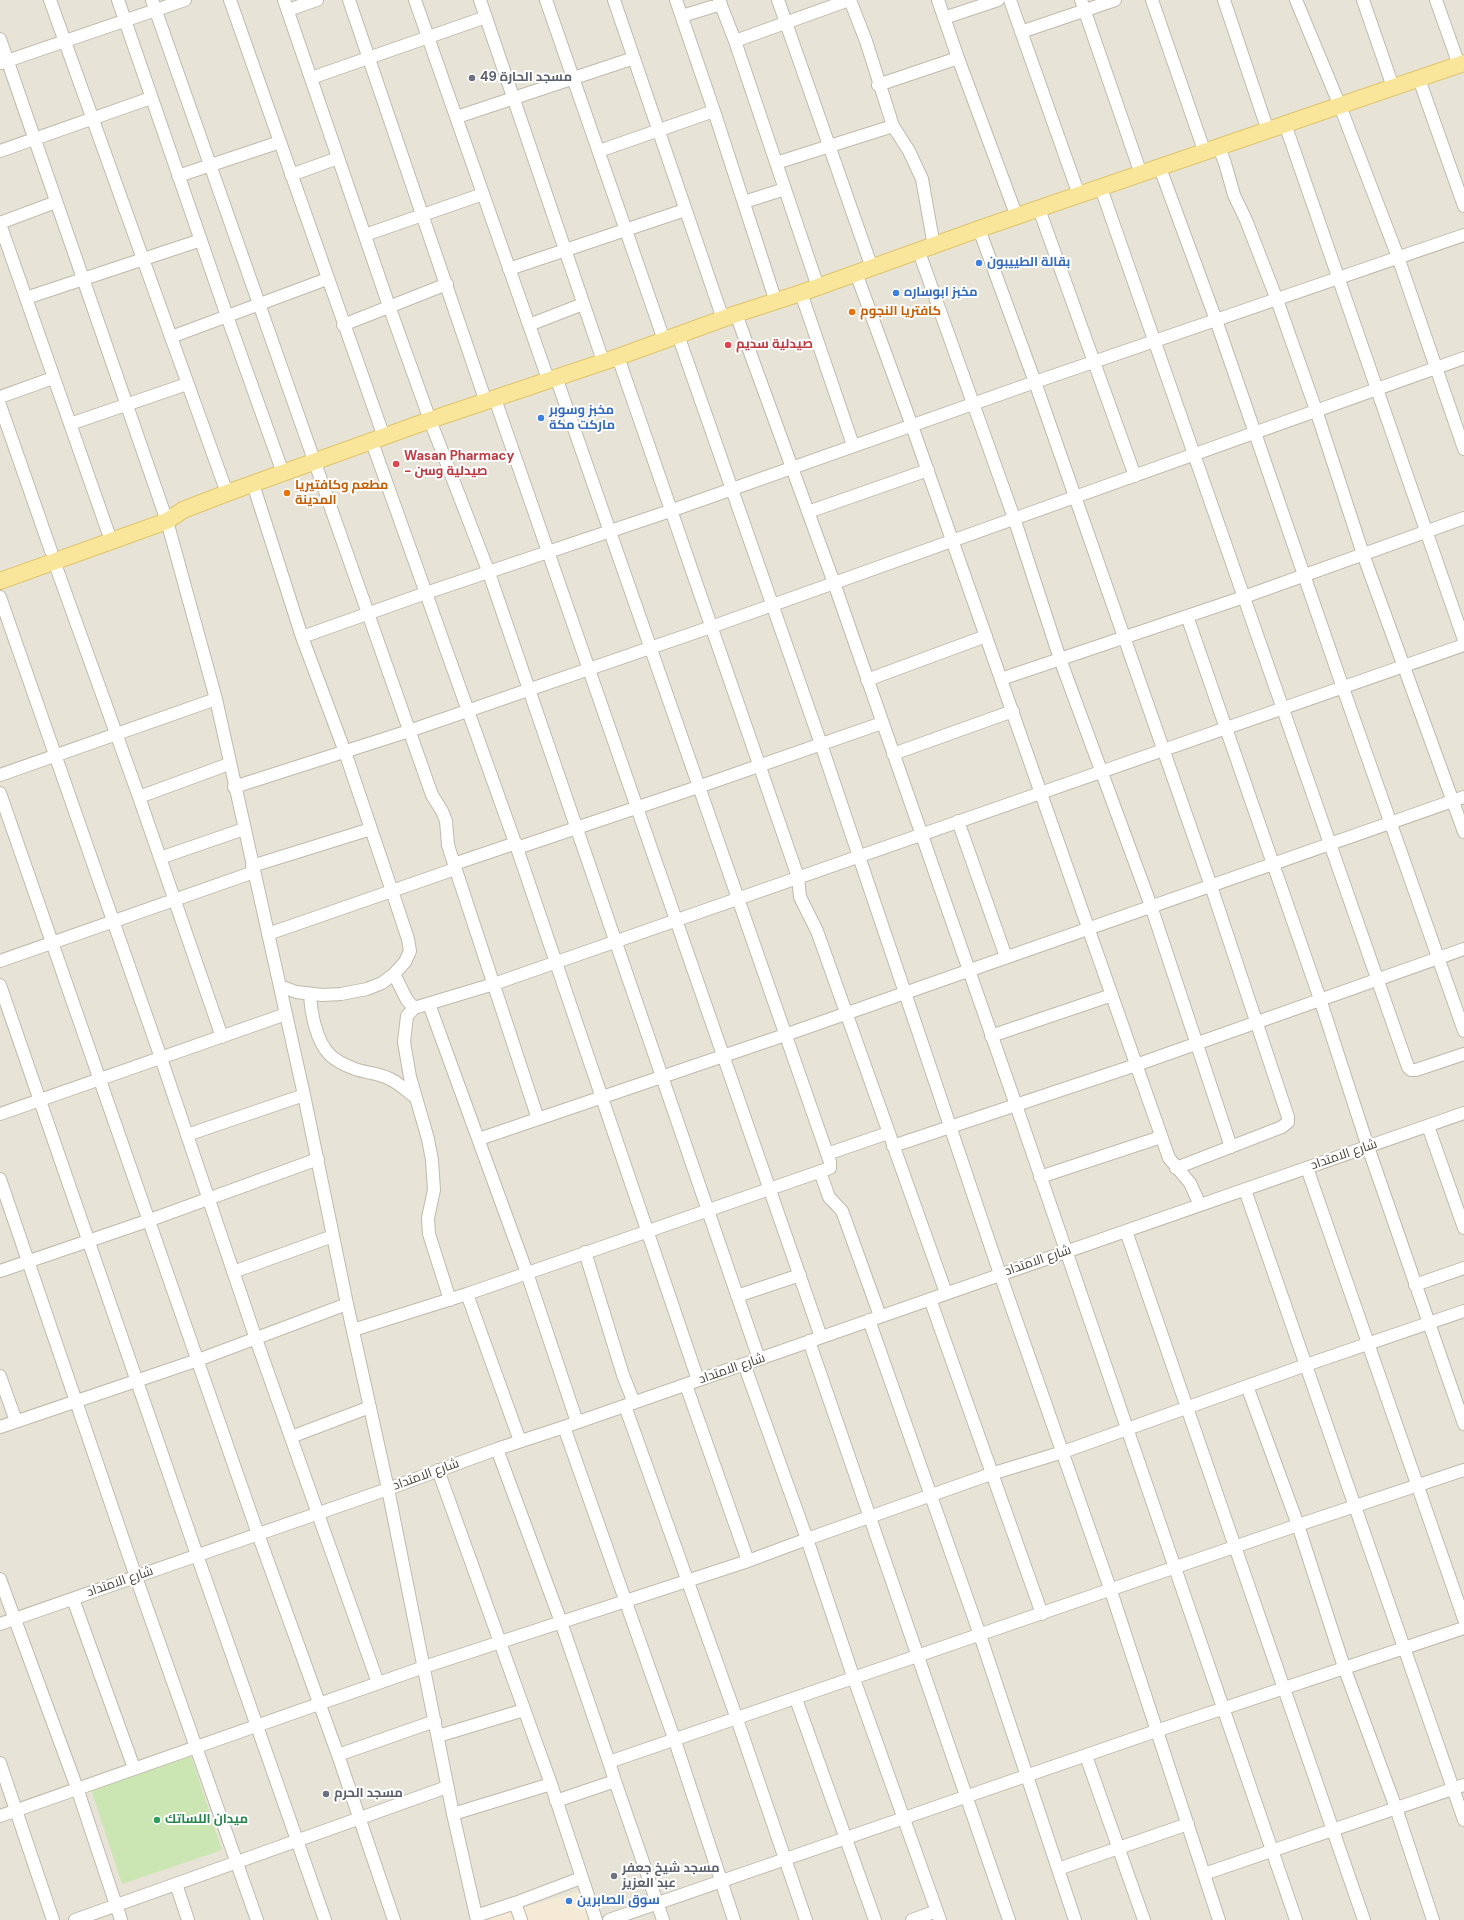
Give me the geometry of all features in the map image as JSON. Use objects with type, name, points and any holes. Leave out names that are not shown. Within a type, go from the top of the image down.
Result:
[{"type":"main road","points":[[0,569],[53,556],[430,420],[671,338],[730,316],[776,302],[919,252],[979,229],[1461,64]]},
{"type":"main road","points":[[0,581],[108,532],[166,516]]},
{"type":"street","points":[[50,0],[227,493]]},
{"type":"street","points":[[118,0],[178,176],[283,473]]},
{"type":"street","points":[[4,62],[125,20],[154,5],[185,0]]},
{"type":"street","points":[[317,0],[286,5],[389,306],[430,420],[489,573],[530,690],[614,941],[759,1359]]},
{"type":"street","points":[[349,0],[447,284],[548,552],[821,1337]]},
{"type":"street","points":[[353,1330],[450,1300],[830,1168],[827,1154],[698,787],[651,647],[552,378],[529,325],[415,0]]},
{"type":"street","points":[[480,0],[583,304],[610,359],[670,512],[760,765],[798,877],[800,897],[803,906],[817,931],[946,1293]]},
{"type":"street","points":[[546,0],[626,230],[732,490],[773,605],[906,993],[1000,1274],[1063,1452],[1219,1920]]},
{"type":"street","points":[[614,0],[685,210],[793,468],[834,583],[1176,1568],[1296,1920]]},
{"type":"street","points":[[676,0],[776,302]]},
{"type":"street","points":[[778,0],[872,268]]},
{"type":"street","points":[[735,41],[849,0],[866,41],[878,85],[893,126],[909,151],[922,179],[934,246]]},
{"type":"street","points":[[938,0],[1017,217]]},
{"type":"street","points":[[944,18],[998,0]]},
{"type":"street","points":[[1010,0],[1079,195]]},
{"type":"street","points":[[1021,32],[1083,5],[1115,0]]},
{"type":"street","points":[[1152,0],[1212,150],[1225,163],[1234,196],[1246,220],[1277,300],[1316,410],[1363,554],[1404,666],[1459,798],[1464,832]]},
{"type":"street","points":[[1224,0],[1268,131]]},
{"type":"street","points":[[1296,0],[1340,106],[1398,257],[1464,449]]},
{"type":"street","points":[[1362,0],[1393,87]]},
{"type":"street","points":[[1436,0],[1461,64]]},
{"type":"street","points":[[233,1],[343,325],[426,593],[516,845],[698,1380]]},
{"type":"street","points":[[682,16],[720,2],[735,41],[818,287]]},
{"type":"street","points":[[154,5],[209,166],[259,304],[367,614],[432,795],[442,811],[446,821],[448,845],[454,867],[538,1119]]},
{"type":"street","points":[[1083,5],[1141,174]]},
{"type":"street","points":[[311,78],[486,18]]},
{"type":"street","points":[[0,39],[4,62],[34,138],[166,516],[216,699],[234,787],[318,1159],[347,1304],[388,1489],[447,1787],[476,1918],[582,1878]]},
{"type":"street","points":[[457,117],[634,58]]},
{"type":"street","points":[[878,85],[958,58]]},
{"type":"street","points":[[1419,79],[1464,206]]},
{"type":"street","points":[[0,151],[151,98]]},
{"type":"street","points":[[599,151],[714,111]]},
{"type":"street","points":[[1285,124],[1376,390],[1464,640]]},
{"type":"street","points":[[776,163],[893,126]]},
{"type":"street","points":[[178,176],[280,142]]},
{"type":"street","points":[[291,175],[338,158]]},
{"type":"street","points":[[1160,168],[1256,433],[1343,688],[1464,1031]]},
{"type":"street","points":[[1101,188],[1408,1067],[1411,1070],[1416,1070],[1464,1054]]},
{"type":"street","points":[[744,202],[785,189]]},
{"type":"street","points":[[365,235],[484,194]]},
{"type":"street","points":[[56,202],[0,224],[108,532]]},
{"type":"street","points":[[1039,209],[1135,476]]},
{"type":"street","points":[[509,270],[685,210]]},
{"type":"street","points":[[979,229],[1075,497],[1211,886],[1288,1117],[1288,1122],[1282,1127],[1176,1168]]},
{"type":"street","points":[[302,637],[426,593],[670,512],[1094,361],[1155,342],[1464,235]]},
{"type":"street","points":[[26,298],[201,240]]},
{"type":"street","points":[[919,252],[1014,518],[1060,659],[1151,906],[1231,1147]]},
{"type":"street","points":[[856,273],[928,470],[1161,1137],[1169,1158],[1190,1183],[1200,1205]]},
{"type":"street","points":[[170,337],[327,279]]},
{"type":"street","points":[[343,325],[447,284]]},
{"type":"street","points":[[801,293],[853,446]]},
{"type":"street","points":[[529,325],[583,304]]},
{"type":"street","points":[[234,787],[409,731],[711,627],[1464,358]]},
{"type":"street","points":[[0,397],[53,378]]},
{"type":"street","points":[[70,424],[187,384]]},
{"type":"street","points":[[0,405],[117,734],[222,1037]]},
{"type":"street","points":[[808,512],[928,470]]},
{"type":"street","points":[[253,484],[302,637],[345,752],[408,939],[410,951],[405,962],[394,974],[382,983],[367,989],[341,994],[310,994],[296,992],[280,986]]},
{"type":"street","points":[[1001,679],[1244,597],[1464,518]]},
{"type":"street","points":[[0,596],[161,1058],[256,1339],[319,1513],[378,1683]]},
{"type":"street","points":[[1187,616],[1320,999],[1368,1147],[1464,1424]]},
{"type":"street","points":[[867,680],[986,636]]},
{"type":"street","points":[[450,1300],[429,1234],[428,1218],[434,1190],[432,1160],[428,1139],[415,1097],[404,1042],[407,1016],[414,1008],[494,984],[1464,645]]},
{"type":"street","points":[[0,775],[216,699]]},
{"type":"street","points":[[893,754],[1012,711]]},
{"type":"street","points":[[268,934],[392,891],[516,845],[576,828],[882,723]]},
{"type":"street","points":[[139,797],[229,764]]},
{"type":"street","points":[[0,793],[101,1078],[258,1534],[338,1755],[394,1920]]},
{"type":"street","points":[[479,1139],[846,1014],[1459,798]]},
{"type":"street","points":[[958,821],[1006,957]]},
{"type":"street","points":[[160,858],[244,829]]},
{"type":"street","points":[[0,960],[174,900],[253,869],[370,829]]},
{"type":"street","points":[[893,1146],[1136,1065],[1196,1042],[1464,948]]},
{"type":"street","points":[[394,974],[407,1000],[414,1008]]},
{"type":"street","points":[[0,985],[325,1920]]},
{"type":"street","points":[[310,994],[311,1008],[316,1026],[330,1055],[356,1069],[369,1071],[390,1078],[415,1097]]},
{"type":"street","points":[[991,1036],[1112,995]]},
{"type":"street","points":[[429,1004],[527,1273],[577,1422]]},
{"type":"street","points":[[0,1114],[286,1014]]},
{"type":"street","points":[[187,1135],[304,1095]]},
{"type":"street","name":"شارع الامتداد","points":[[0,1624],[388,1489],[497,1449],[686,1385],[930,1298],[1464,1113]]},
{"type":"street","points":[[1428,1126],[1464,1228]]},
{"type":"street","points":[[827,1154],[888,1133]]},
{"type":"street","points":[[1040,1176],[1161,1137]]},
{"type":"street","points":[[0,1271],[150,1220],[318,1159]]},
{"type":"street","points":[[1307,1168],[1464,1619]]},
{"type":"street","points":[[820,1172],[828,1197],[842,1212],[845,1219],[874,1318],[930,1495],[980,1635],[1075,1920]]},
{"type":"street","points":[[0,1179],[136,1577],[257,1920]]},
{"type":"street","points":[[1245,1190],[1405,1648],[1459,1787],[1464,1820]]},
{"type":"street","points":[[1126,1230],[1283,1689],[1334,1830],[1364,1920]]},
{"type":"street","points":[[233,1272],[333,1236]]},
{"type":"street","points":[[585,1252],[623,1375],[629,1404],[687,1581],[806,1920]]},
{"type":"street","points":[[1416,1285],[1464,1268]]},
{"type":"street","points":[[737,1296],[800,1275]]},
{"type":"street","points":[[466,1294],[520,1441]]},
{"type":"street","points":[[930,1298],[991,1474],[1042,1614]]},
{"type":"street","points":[[0,1427],[198,1360],[347,1304]]},
{"type":"street","points":[[0,1816],[424,1667],[687,1581],[991,1474],[1063,1452],[1186,1407],[1464,1311]]},
{"type":"street","points":[[809,1341],[1009,1920]]},
{"type":"street","points":[[744,1364],[807,1539],[854,1679],[939,1916],[912,1920]]},
{"type":"street","points":[[0,1376],[16,1421]]},
{"type":"street","points":[[686,1385],[748,1560]]},
{"type":"street","points":[[1247,1386],[1298,1525],[1344,1667],[1396,1808],[1433,1920]]},
{"type":"street","points":[[291,1437],[370,1407]]},
{"type":"street","points":[[564,1427],[675,1741],[734,1920]]},
{"type":"street","points":[[497,1449],[561,1622],[663,1920]]},
{"type":"street","points":[[438,1470],[551,1784],[596,1920]]},
{"type":"street","points":[[609,1762],[737,1720],[917,1656],[1236,1548],[1298,1525],[1464,1470]]},
{"type":"street","points":[[0,1579],[77,1788],[121,1920]]},
{"type":"street","points":[[73,1599],[134,1768]]},
{"type":"street","points":[[608,1920],[845,1838],[905,1819],[967,1796],[1223,1708],[1464,1628]]},
{"type":"street","points":[[796,1699],[875,1920]]},
{"type":"street","points":[[438,1736],[524,1710]]},
{"type":"street","points":[[338,1755],[435,1721]]},
{"type":"street","points":[[1086,1756],[1144,1920]]},
{"type":"street","points":[[0,1763],[53,1920]]},
{"type":"street","points":[[556,1801],[615,1781]]},
{"type":"street","points":[[453,1814],[551,1784]]},
{"type":"street","points":[[75,1920],[447,1787]]},
{"type":"street","points":[[1204,1874],[1459,1787]]},
{"type":"street","points":[[1058,1869],[1188,1824]]},
{"type":"street","points":[[176,1884],[188,1920]]},
{"type":"street","points":[[514,1903],[521,1920]]},
{"type":"shaded area","points":[[0,0],[1464,0],[1464,1920],[0,1920]]},
{"type":"shaded area","name":"سوق الصابرين","points":[[587,1889],[599,1920],[474,1920],[504,1913]]},
{"type":"green space","name":"ميدان اللساتك","points":[[191,1756],[222,1850],[122,1884],[91,1789]]},
{"type":"place","name":"مسجد الحارة 49","points":[[472,78]]},
{"type":"place","name":"بقالة الطييبون","points":[[979,263]]},
{"type":"place","name":"مخبز ابوساره","points":[[896,293]]},
{"type":"place","name":"كافتريا النجوم","points":[[852,312]]},
{"type":"place","name":"صيدلية سديم","points":[[728,345]]},
{"type":"place","name":"مخبز وسوبر ماركت مكة","points":[[541,418]]},
{"type":"place","name":"Wasan Pharmacy - صيدلية وسن","points":[[396,464]]},
{"type":"place","name":"مطعم وكافتيريا المدينة","points":[[287,493]]},
{"type":"place","name":"مسجد الحرم","points":[[326,1794]]},
{"type":"place","name":"ميدان اللساتك","points":[[157,1820]]},
{"type":"place","name":"مسجد شيخ جعفر عبد العزيز","points":[[614,1876]]},
{"type":"place","name":"سوق الصابرين","points":[[569,1901]]}]
